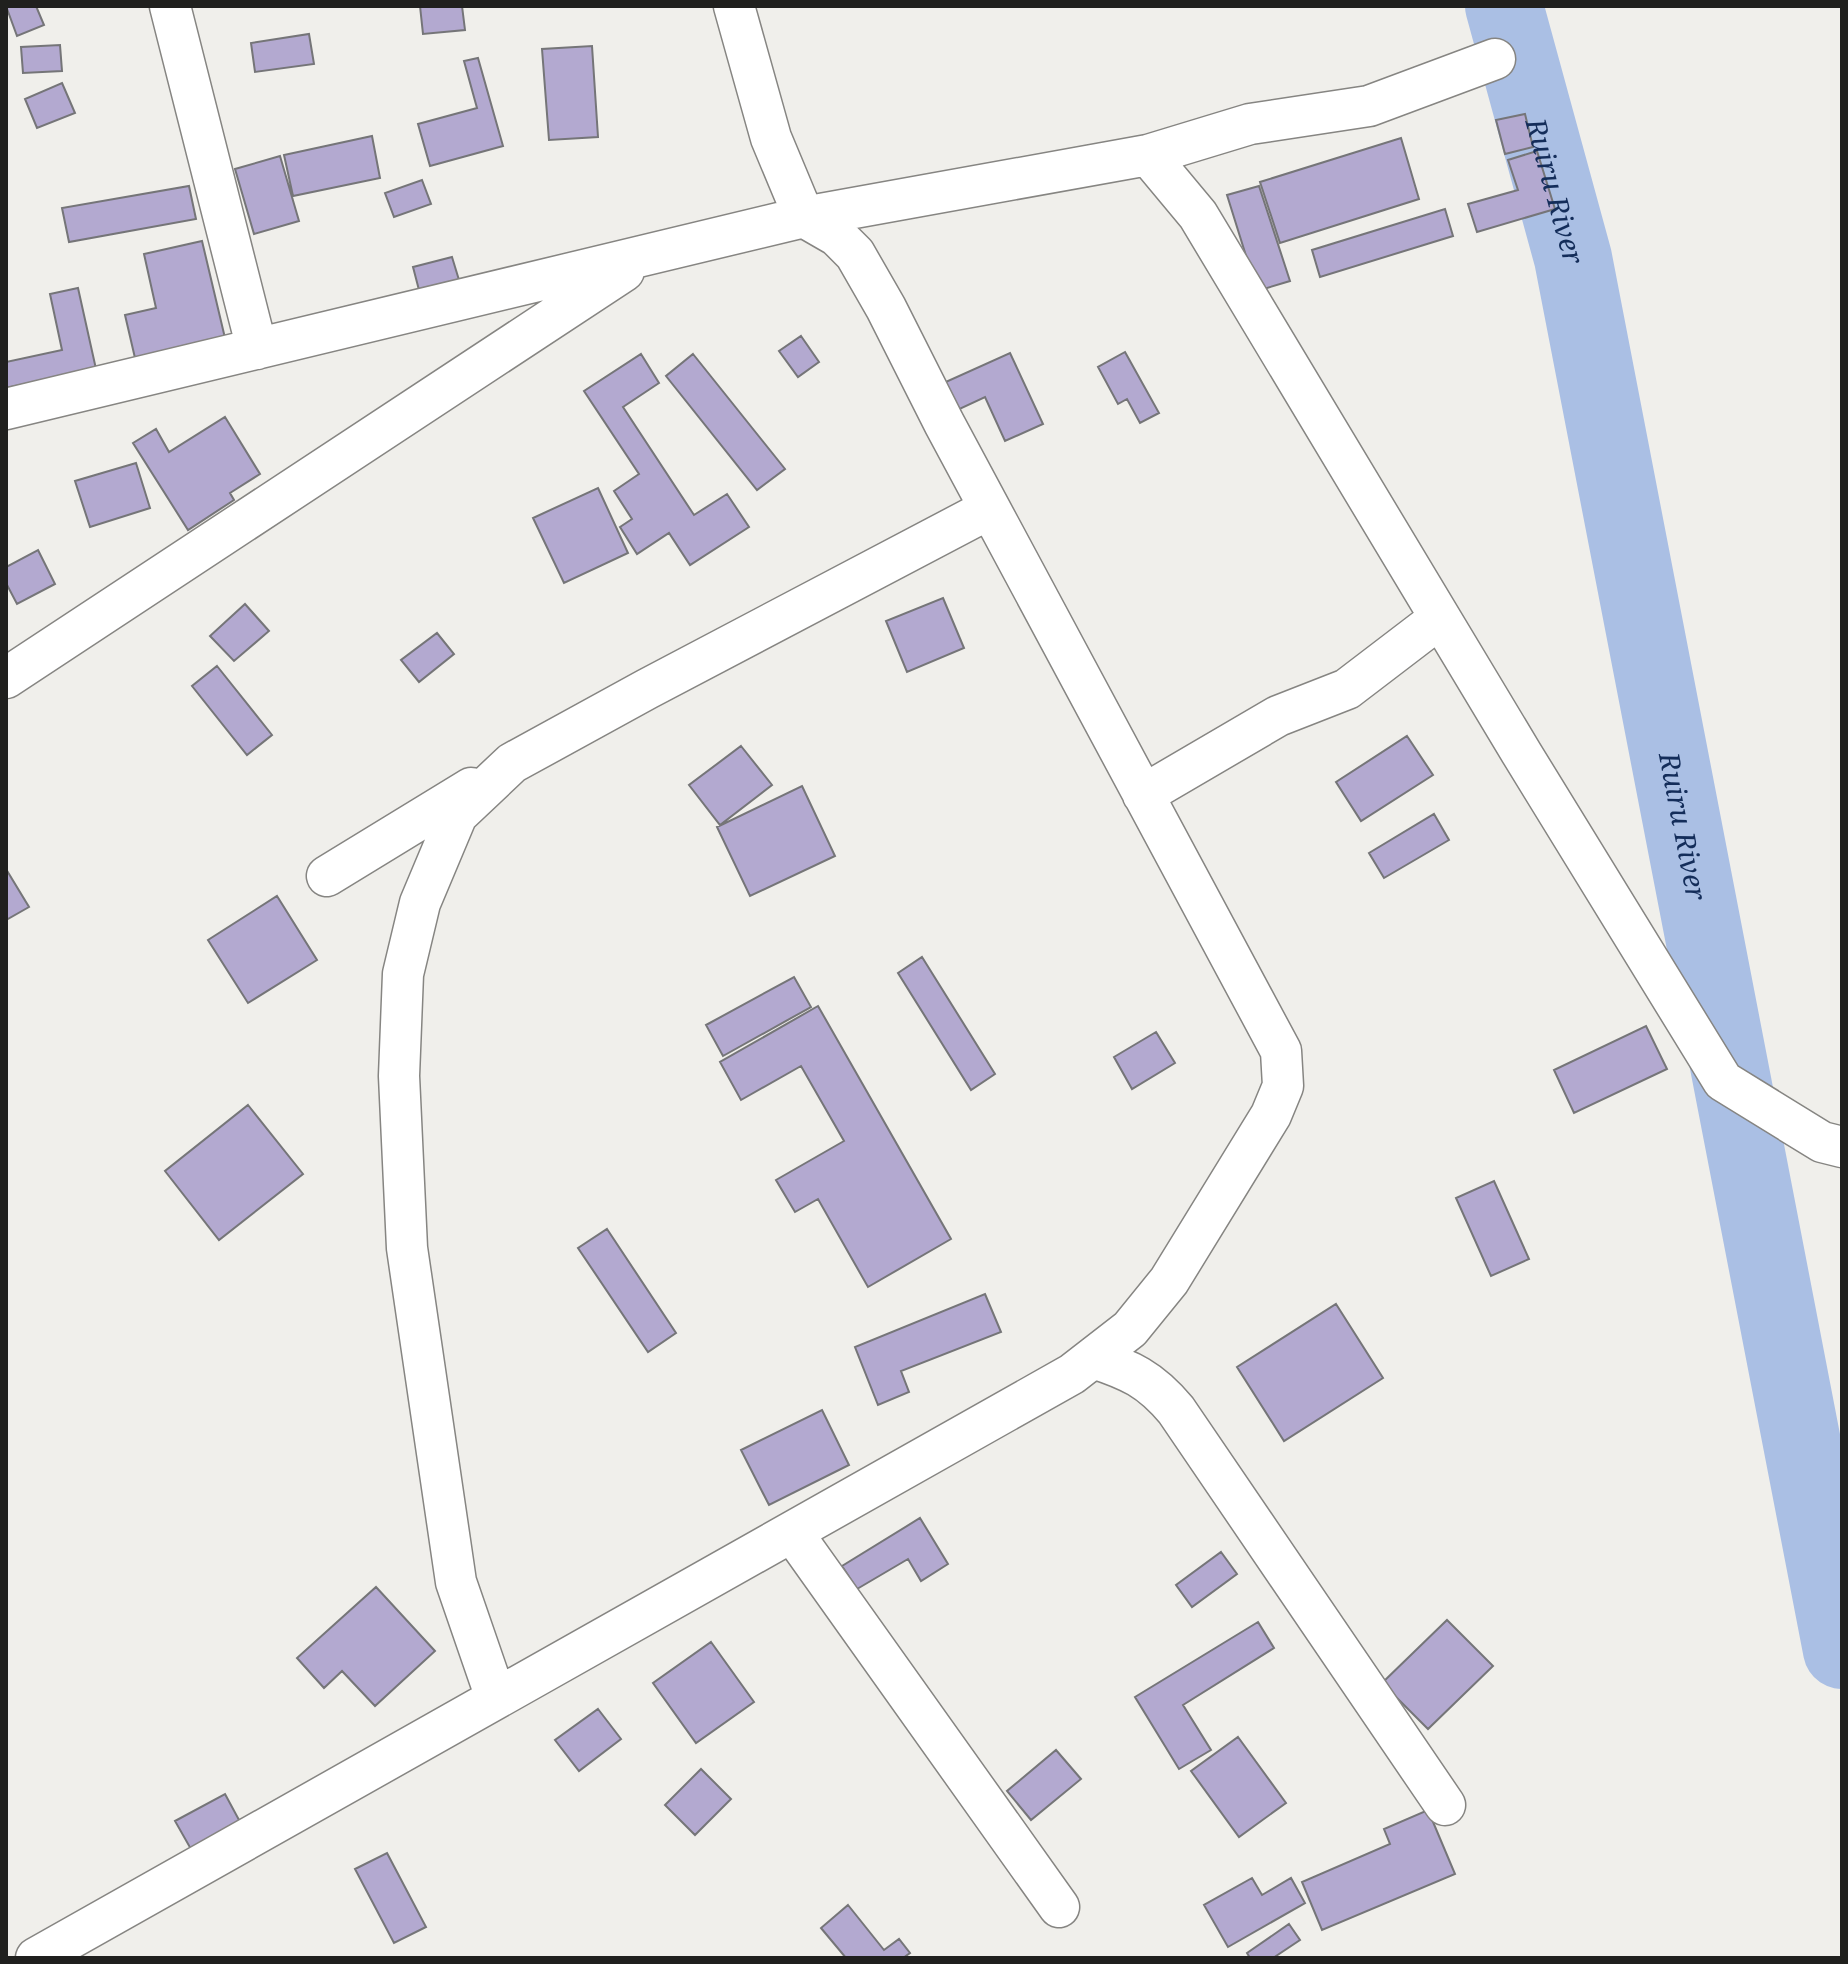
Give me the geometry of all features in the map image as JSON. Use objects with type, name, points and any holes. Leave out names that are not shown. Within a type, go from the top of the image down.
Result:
[{"type":"street","points":[[170,6],[257,349]]},
{"type":"street","points":[[36,1958],[1072,1374],[1130,1329],[1169,1281],[1271,1115],[1283,1086],[1281,1051],[989,509],[886,308],[855,254],[837,236],[804,217],[771,138],[734,6]]},
{"type":"street","points":[[6,409],[804,217],[1148,155],[1250,124],[1369,106],[1495,59]]},
{"type":"street","points":[[1148,155],[1198,215],[1723,1081],[1832,1144]]},
{"type":"street","points":[[6,678],[647,255]]},
{"type":"street","points":[[327,876],[512,763],[989,509]]},
{"type":"street","points":[[1143,795],[1278,716],[1347,689],[1440,618]]},
{"type":"street","points":[[496,1698],[456,1582],[407,1248],[399,1076],[403,974],[420,903],[457,815],[512,763]]},
{"type":"street","points":[[1093,1358],[1157,1386],[1176,1410],[1445,1805]]},
{"type":"street","points":[[792,1532],[1059,1907]]},
{"type":"building","points":[[6,6],[36,6],[44,25],[17,36]]},
{"type":"building","points":[[420,6],[462,6],[465,30],[423,34]]},
{"type":"building","points":[[309,34],[314,64],[255,72],[251,43]]},
{"type":"building","points":[[60,45],[62,71],[23,73],[21,47]]},
{"type":"building","points":[[592,46],[598,137],[549,140],[542,49]]},
{"type":"building","points":[[478,58],[503,146],[430,166],[418,124],[477,108],[464,61]]},
{"type":"building","points":[[62,83],[75,113],[37,128],[25,99]]},
{"type":"building","points":[[1525,114],[1533,147],[1505,154],[1496,120]]},
{"type":"building","points":[[372,136],[380,178],[293,196],[284,155]]},
{"type":"building","points":[[1401,138],[1419,199],[1280,243],[1260,182]]},
{"type":"building","points":[[1537,151],[1555,209],[1477,232],[1468,204],[1518,190],[1508,160]]},
{"type":"building","points":[[280,156],[299,221],[254,234],[235,169]]},
{"type":"building","points":[[422,180],[431,204],[394,217],[385,193]]},
{"type":"building","points":[[189,186],[196,219],[69,242],[62,208]]},
{"type":"building","points":[[1259,186],[1290,281],[1257,291],[1227,195]]},
{"type":"building","points":[[1445,209],[1453,236],[1320,277],[1312,250]]},
{"type":"building","points":[[202,241],[225,338],[135,358],[125,315],[156,308],[144,254]]},
{"type":"building","points":[[452,257],[459,280],[419,290],[413,267]]},
{"type":"building","points":[[78,288],[96,369],[6,388],[6,362],[62,350],[50,294]]},
{"type":"building","points":[[801,336],[819,362],[798,377],[779,351]]},
{"type":"building","points":[[1125,352],[1159,413],[1140,423],[1127,399],[1118,404],[1098,367]]},
{"type":"building","points":[[1010,353],[1043,424],[1005,441],[985,397],[951,413],[939,385]]},
{"type":"building","points":[[641,354],[659,383],[623,407],[694,515],[727,494],[749,527],[690,565],[669,533],[637,554],[620,527],[632,519],[614,491],[639,474],[584,391]]},
{"type":"building","points":[[693,354],[785,469],[757,490],[666,376]]},
{"type":"building","points":[[225,417],[260,474],[230,493],[234,500],[188,530],[133,443],[156,429],[169,452]]},
{"type":"building","points":[[136,463],[150,508],[90,527],[75,481]]},
{"type":"building","points":[[598,488],[628,553],[564,583],[533,518]]},
{"type":"building","points":[[38,550],[55,584],[17,604],[6,583],[6,567]]},
{"type":"building","points":[[943,598],[964,648],[907,672],[886,621]]},
{"type":"building","points":[[245,604],[269,631],[234,661],[210,636]]},
{"type":"building","points":[[437,633],[454,654],[419,682],[401,660]]},
{"type":"building","points":[[217,666],[272,735],[247,755],[192,686]]},
{"type":"building","points":[[1407,736],[1433,775],[1361,821],[1336,782]]},
{"type":"building","points":[[741,746],[772,785],[720,825],[689,785]]},
{"type":"building","points":[[802,786],[835,856],[750,896],[717,827]]},
{"type":"building","points":[[1434,814],[1449,840],[1384,878],[1369,853]]},
{"type":"building","points":[[6,869],[29,907],[6,920]]},
{"type":"building","points":[[277,896],[317,960],[248,1003],[208,940]]},
{"type":"building","points":[[922,957],[995,1074],[971,1090],[898,973]]},
{"type":"building","points":[[794,977],[811,1007],[723,1056],[706,1025]]},
{"type":"building","points":[[818,1006],[951,1239],[868,1287],[818,1199],[795,1212],[776,1180],[844,1141],[801,1066],[741,1100],[720,1062]]},
{"type":"building","points":[[1646,1026],[1667,1069],[1574,1113],[1554,1070]]},
{"type":"building","points":[[1156,1032],[1175,1063],[1132,1089],[1114,1057]]},
{"type":"building","points":[[248,1105],[303,1174],[219,1240],[165,1171]]},
{"type":"building","points":[[1494,1181],[1529,1259],[1491,1276],[1456,1198]]},
{"type":"building","points":[[607,1229],[676,1333],[648,1352],[578,1248]]},
{"type":"building","points":[[985,1294],[1001,1332],[901,1371],[909,1392],[878,1405],[855,1347]]},
{"type":"building","points":[[1336,1304],[1383,1378],[1284,1441],[1237,1367]]},
{"type":"building","points":[[822,1410],[849,1465],[769,1505],[741,1450]]},
{"type":"building","points":[[920,1518],[948,1564],[921,1581],[908,1559],[857,1589],[842,1566]]},
{"type":"building","points":[[1221,1552],[1237,1574],[1192,1607],[1176,1585]]},
{"type":"building","points":[[376,1587],[435,1651],[375,1706],[342,1671],[324,1688],[297,1658]]},
{"type":"building","points":[[1447,1620],[1493,1666],[1428,1729],[1382,1683]]},
{"type":"building","points":[[1258,1622],[1274,1648],[1183,1705],[1211,1750],[1179,1769],[1135,1697]]},
{"type":"building","points":[[711,1642],[754,1702],[696,1743],[653,1683]]},
{"type":"building","points":[[598,1709],[621,1739],[579,1771],[555,1740]]},
{"type":"building","points":[[1238,1737],[1286,1803],[1239,1837],[1191,1771]]},
{"type":"building","points":[[1056,1750],[1081,1779],[1031,1820],[1007,1791]]},
{"type":"building","points":[[701,1769],[731,1799],[695,1835],[665,1805]]},
{"type":"building","points":[[225,1794],[245,1831],[196,1858],[175,1821]]},
{"type":"building","points":[[1428,1810],[1455,1874],[1322,1930],[1302,1882],[1390,1844],[1384,1829]]},
{"type":"building","points":[[387,1853],[426,1927],[394,1943],[355,1869]]},
{"type":"building","points":[[1252,1878],[1262,1895],[1291,1878],[1305,1903],[1228,1947],[1204,1905]]},
{"type":"building","points":[[848,1905],[884,1950],[899,1939],[910,1953],[903,1958],[846,1958],[821,1928]]},
{"type":"building","points":[[1289,1924],[1300,1940],[1273,1958],[1250,1958],[1247,1953]]},
{"type":"waterway","name":"Ruiru River","points":[[1504,6],[1573,258],[1842,1650]]}]
